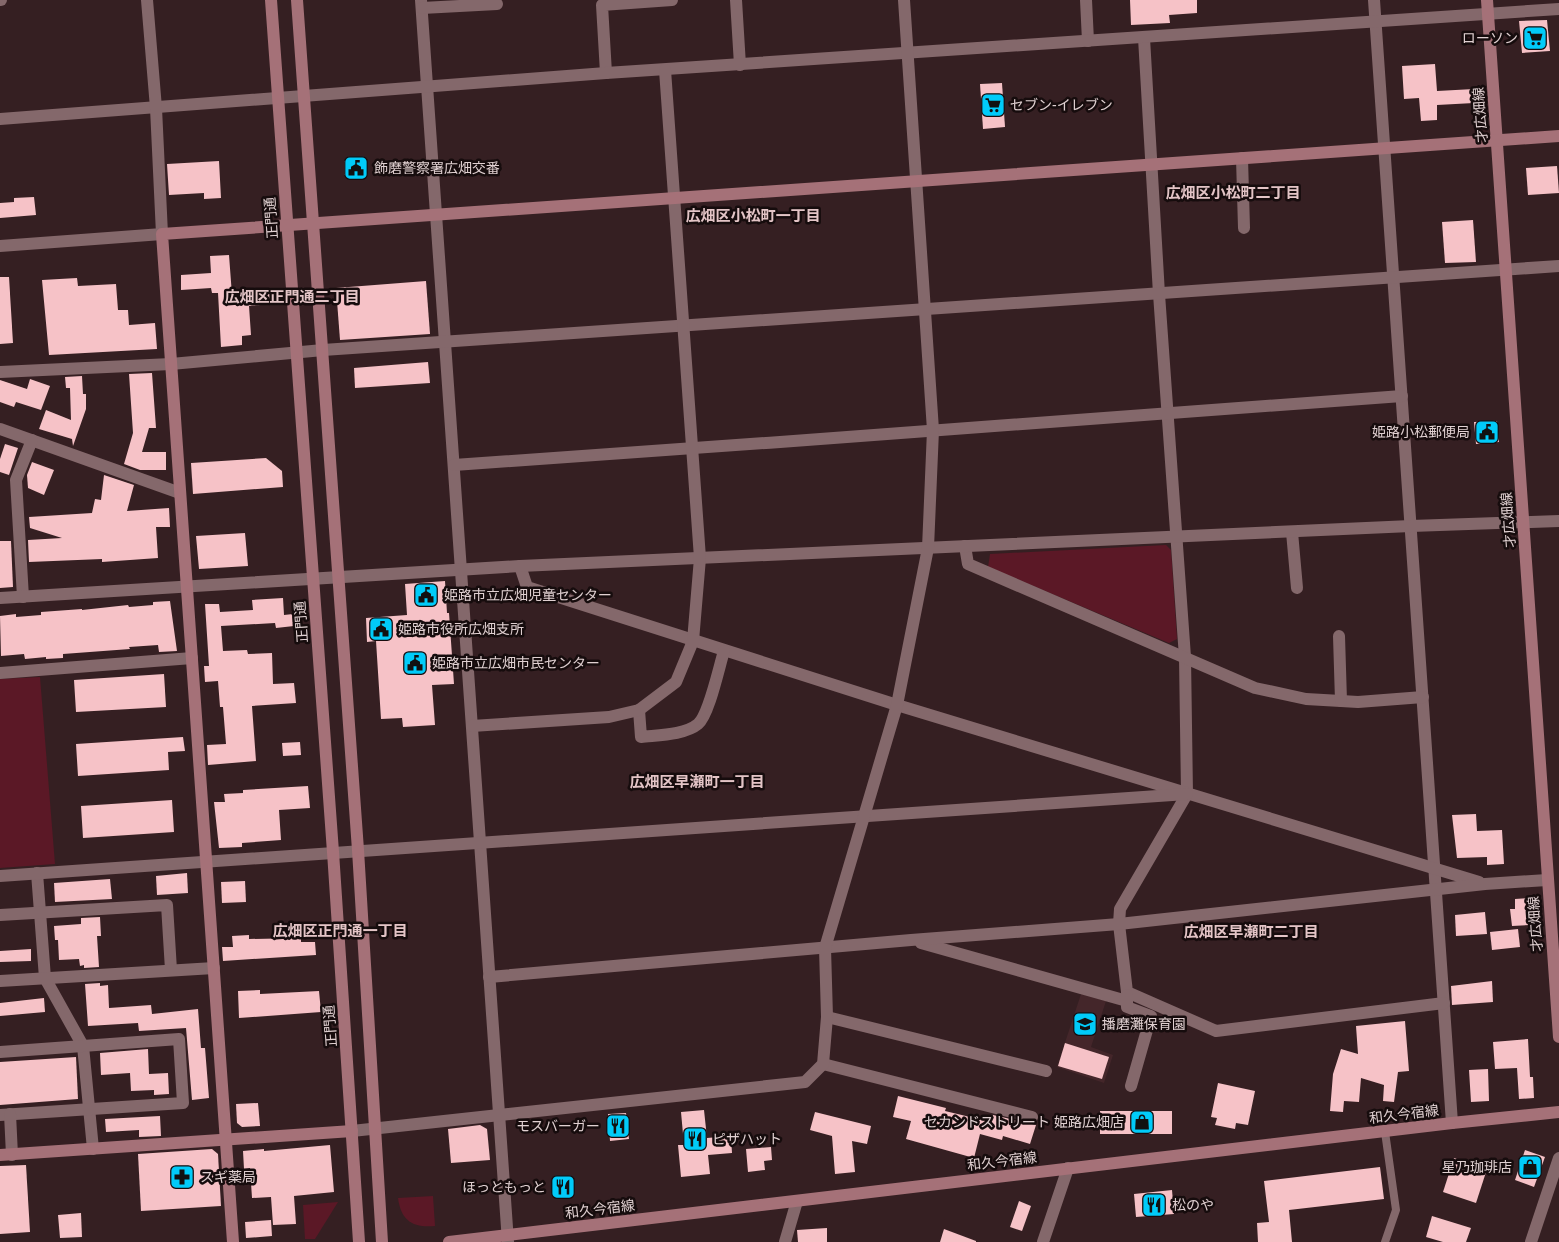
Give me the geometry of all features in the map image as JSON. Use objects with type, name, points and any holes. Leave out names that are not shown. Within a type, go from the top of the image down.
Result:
[{"type":"street","points":[[147,0],[156,108],[162,234],[233,1242]]},
{"type":"street","name":"正門通","points":[[271,0],[333,852],[359,1242]]},
{"type":"street","points":[[297,0],[358,850],[382,1242]]},
{"type":"street","points":[[606,74],[602,5],[672,0]]},
{"type":"street","points":[[736,0],[740,65]]},
{"type":"street","points":[[0,1052],[179,1040],[183,1103],[5,1115],[6,1155],[352,1131],[805,1082],[822,1064],[827,1017],[825,948],[863,816],[898,705],[928,548],[933,430],[904,0]]},
{"type":"street","points":[[1086,0],[1088,42]]},
{"type":"street","points":[[1374,0],[1452,1122]]},
{"type":"street","name":"才広畑線","points":[[1487,0],[1547,880],[1554,906],[1559,1037]]},
{"type":"street","points":[[497,4],[422,4],[508,1239]]},
{"type":"street","points":[[0,119],[278,97],[1559,9]]},
{"type":"street","points":[[1131,1086],[1151,1016],[1127,1007],[1119,924],[1120,909],[1188,794],[1185,657],[1159,294],[1144,38]]},
{"type":"street","points":[[472,726],[608,717],[639,710],[676,682],[693,641],[700,558],[665,70]]},
{"type":"street","points":[[0,246],[1559,136]]},
{"type":"street","points":[[1242,158],[1244,228]]},
{"type":"street","points":[[0,372],[171,364],[322,350],[1559,266]]},
{"type":"street","points":[[454,465],[1168,415],[1402,396]]},
{"type":"street","points":[[0,429],[180,493]]},
{"type":"street","points":[[23,597],[16,480],[32,440]]},
{"type":"street","points":[[0,598],[520,566],[1559,521]]},
{"type":"street","points":[[1292,532],[1297,588]]},
{"type":"street","points":[[965,546],[968,564],[1255,688],[1306,699],[1358,702],[1423,697]]},
{"type":"street","points":[[520,566],[527,588],[898,705],[1485,884]]},
{"type":"street","points":[[1338,636],[1342,701]]},
{"type":"street","points":[[639,710],[641,737],[679,733],[697,725],[705,716],[724,651]]},
{"type":"street","points":[[0,673],[192,658]]},
{"type":"street","points":[[0,876],[1188,794]]},
{"type":"street","points":[[37,873],[45,978],[83,1046],[93,1149]]},
{"type":"street","points":[[489,977],[1119,924],[1485,884],[1547,880]]},
{"type":"street","points":[[0,915],[167,905],[171,970]]},
{"type":"street","points":[[911,940],[1127,996],[1216,1031],[1444,1003]]},
{"type":"street","points":[[0,981],[214,968]]},
{"type":"street","points":[[827,1017],[1046,1071]]},
{"type":"street","points":[[822,1064],[1032,1117]]},
{"type":"street","name":"和久今宿線","points":[[449,1242],[508,1239],[1068,1168],[1385,1132],[1452,1122],[1559,1112]]},
{"type":"street","points":[[1531,1242],[1559,1158]]},
{"type":"street","points":[[1043,1242],[1068,1168]]},
{"type":"street","points":[[785,1242],[797,1201]]},
{"type":"lane","points":[[1385,1132],[1396,1210],[1385,1242]]},
{"type":"shaded area","points":[[1166,545],[1171,550],[1177,639],[1169,643],[988,567],[990,554]]},
{"type":"shaded area","points":[[40,677],[55,864],[0,868],[0,679]]},
{"type":"shaded area","name":"播磨灘保育園","points":[[1081,994],[1106,1001],[1091,1047],[1113,1055],[1104,1083],[1057,1067]]},
{"type":"shaded area","points":[[433,1196],[435,1226],[420,1226],[409,1221],[402,1212],[398,1198]]},
{"type":"shaded area","points":[[338,1202],[315,1239],[305,1239],[303,1205]]},
{"type":"building","points":[[1130,0],[1197,0],[1197,13],[1169,15],[1170,23],[1131,25]]},
{"type":"building","points":[[1547,20],[1550,51],[1522,53],[1519,21]]},
{"type":"building","points":[[1435,64],[1437,91],[1474,89],[1474,103],[1437,105],[1437,120],[1421,121],[1419,98],[1404,99],[1402,66]]},
{"type":"building","points":[[1002,83],[1005,127],[983,129],[980,84]]},
{"type":"building","points":[[363,160],[364,174],[344,175],[344,161]]},
{"type":"building","points":[[219,161],[221,198],[204,199],[204,193],[169,195],[167,164]]},
{"type":"building","points":[[1557,166],[1559,193],[1528,195],[1526,168]]},
{"type":"building","points":[[34,197],[36,215],[0,218],[0,203],[14,202],[14,198]]},
{"type":"building","points":[[1473,220],[1476,262],[1445,263],[1442,222]]},
{"type":"building","points":[[229,255],[232,295],[273,292],[273,304],[249,306],[251,335],[242,336],[242,345],[221,347],[218,293],[212,293],[211,288],[181,290],[181,275],[211,273],[210,256]]},
{"type":"building","points":[[0,277],[9,277],[13,343],[0,344]]},
{"type":"building","points":[[77,278],[78,286],[116,284],[118,310],[128,310],[129,325],[155,323],[157,349],[49,355],[42,280]]},
{"type":"building","points":[[426,281],[430,334],[340,340],[336,288]]},
{"type":"building","points":[[428,362],[430,383],[355,388],[354,368]]},
{"type":"building","points":[[152,373],[156,428],[149,428],[142,452],[166,452],[166,470],[140,470],[124,464],[133,433],[129,374]]},
{"type":"building","points":[[82,376],[83,394],[86,394],[86,409],[73,446],[72,439],[39,429],[46,410],[71,420],[70,388],[66,388],[65,377]]},
{"type":"building","points":[[30,379],[50,386],[41,410],[16,402],[14,407],[0,402],[0,380],[27,389]]},
{"type":"building","points":[[1497,421],[1499,442],[1476,444],[1474,422]]},
{"type":"building","points":[[5,444],[18,448],[9,475],[0,472],[0,459]]},
{"type":"building","points":[[266,458],[282,471],[283,487],[193,494],[191,463]]},
{"type":"building","points":[[32,462],[54,470],[44,495],[28,488],[27,475]]},
{"type":"building","points":[[104,475],[134,485],[127,511],[169,508],[170,527],[156,527],[158,558],[102,562],[102,559],[29,562],[28,540],[62,538],[30,528],[29,517],[92,513],[95,499],[101,500]]},
{"type":"building","points":[[245,533],[248,566],[199,569],[196,536]]},
{"type":"building","points":[[0,541],[11,541],[13,587],[0,588]]},
{"type":"building","name":"姫路市立広畑市民センター","points":[[445,581],[454,684],[432,685],[435,725],[403,727],[402,718],[381,719],[376,641],[367,642],[366,618],[407,615],[405,584]]},
{"type":"building","points":[[283,598],[284,615],[293,614],[294,626],[276,628],[275,623],[221,626],[223,651],[247,650],[248,654],[272,653],[273,684],[294,683],[296,703],[252,706],[256,761],[208,765],[207,745],[226,744],[223,707],[220,707],[218,681],[205,682],[204,666],[209,666],[205,604],[219,604],[220,612],[253,610],[252,600]]},
{"type":"building","points":[[170,601],[177,651],[159,652],[158,645],[63,654],[63,658],[25,659],[24,654],[1,656],[0,616],[16,614],[16,617],[41,615],[41,612],[128,605],[129,607],[153,605],[153,602]]},
{"type":"building","points":[[164,674],[166,707],[76,712],[74,680]]},
{"type":"building","points":[[183,737],[185,751],[168,752],[169,770],[78,776],[76,744]]},
{"type":"building","points":[[300,742],[301,755],[283,756],[282,743]]},
{"type":"building","points":[[308,786],[310,808],[279,810],[281,840],[242,843],[242,847],[219,848],[214,802],[225,802],[224,794],[243,793],[243,790]]},
{"type":"building","points":[[172,800],[174,832],[83,838],[81,806]]},
{"type":"building","points":[[1476,814],[1477,831],[1502,830],[1504,864],[1487,865],[1487,857],[1457,858],[1452,815]]},
{"type":"building","points":[[187,873],[188,893],[157,895],[156,876]]},
{"type":"building","points":[[110,879],[112,899],[55,902],[54,883]]},
{"type":"building","points":[[245,881],[246,902],[222,903],[221,882]]},
{"type":"building","points":[[1528,898],[1531,925],[1512,926],[1510,909],[1515,909],[1515,899]]},
{"type":"building","points":[[1485,912],[1487,934],[1456,936],[1455,915]]},
{"type":"building","points":[[100,917],[101,936],[97,936],[99,967],[84,968],[84,965],[80,966],[79,959],[59,960],[58,940],[55,940],[54,926],[81,924],[81,918]]},
{"type":"building","points":[[1518,929],[1520,947],[1492,950],[1490,932]]},
{"type":"building","points":[[249,935],[249,939],[301,938],[301,942],[315,942],[316,955],[223,961],[222,947],[233,947],[232,936]]},
{"type":"building","points":[[31,949],[31,961],[0,962],[0,951]]},
{"type":"building","points":[[1492,981],[1493,1002],[1452,1005],[1451,986]]},
{"type":"building","points":[[100,983],[100,986],[108,985],[109,1008],[151,1005],[152,1014],[198,1009],[201,1048],[205,1048],[209,1098],[192,1100],[186,1028],[139,1031],[138,1023],[88,1026],[85,984]]},
{"type":"building","points":[[260,990],[260,994],[319,991],[321,1012],[239,1018],[238,991]]},
{"type":"building","points":[[44,998],[45,1012],[0,1016],[0,1003]]},
{"type":"building","points":[[1405,1021],[1409,1071],[1398,1072],[1394,1102],[1383,1101],[1384,1085],[1361,1078],[1359,1102],[1344,1101],[1343,1112],[1330,1111],[1333,1074],[1341,1049],[1358,1054],[1356,1026]]},
{"type":"building","points":[[1528,1039],[1530,1077],[1533,1077],[1534,1098],[1519,1099],[1517,1068],[1495,1069],[1493,1042]]},
{"type":"building","points":[[1065,1043],[1109,1057],[1102,1079],[1058,1066]]},
{"type":"building","points":[[148,1049],[149,1074],[168,1073],[169,1094],[154,1095],[154,1090],[131,1091],[130,1073],[101,1075],[100,1053]]},
{"type":"building","points":[[76,1057],[78,1099],[0,1105],[0,1062]]},
{"type":"building","points":[[1488,1069],[1489,1101],[1471,1102],[1469,1070]]},
{"type":"building","points":[[1218,1083],[1255,1091],[1248,1125],[1236,1123],[1235,1129],[1215,1125],[1217,1118],[1211,1117]]},
{"type":"building","points":[[898,1096],[946,1108],[945,1111],[991,1122],[993,1115],[1036,1125],[1030,1144],[1003,1136],[1002,1140],[980,1134],[974,1158],[906,1139],[911,1121],[893,1117]]},
{"type":"building","points":[[258,1103],[260,1126],[242,1127],[237,1123],[236,1104]]},
{"type":"building","points":[[704,1110],[707,1138],[731,1136],[732,1153],[708,1155],[710,1174],[681,1177],[678,1145],[684,1145],[681,1112]]},
{"type":"building","points":[[1100,1111],[1172,1111],[1172,1134],[1100,1134]]},
{"type":"building","points":[[815,1112],[871,1126],[867,1144],[852,1141],[855,1172],[835,1174],[832,1136],[810,1130]]},
{"type":"building","points":[[626,1113],[629,1139],[610,1141],[608,1114]]},
{"type":"building","points":[[160,1116],[161,1136],[139,1137],[139,1130],[106,1132],[105,1119]]},
{"type":"building","points":[[480,1125],[487,1129],[490,1160],[451,1163],[448,1129]]},
{"type":"building","points":[[330,1145],[334,1192],[294,1196],[296,1224],[273,1225],[271,1197],[252,1198],[250,1168],[244,1169],[243,1151]]},
{"type":"building","points":[[771,1147],[772,1160],[764,1161],[765,1170],[748,1172],[746,1149]]},
{"type":"building","points":[[212,1149],[218,1154],[221,1206],[141,1211],[138,1154]]},
{"type":"building","points":[[1525,1150],[1545,1157],[1534,1187],[1515,1180]]},
{"type":"building","points":[[1454,1158],[1487,1169],[1476,1203],[1443,1192]]},
{"type":"building","points":[[26,1165],[30,1232],[0,1234],[0,1166]]},
{"type":"building","points":[[1380,1167],[1384,1199],[1289,1210],[1292,1242],[1258,1242],[1257,1223],[1269,1222],[1264,1181]]},
{"type":"building","points":[[1172,1190],[1174,1214],[1136,1217],[1134,1194]]},
{"type":"building","points":[[1019,1201],[1031,1206],[1022,1231],[1010,1227]]},
{"type":"building","points":[[81,1213],[82,1237],[60,1238],[58,1215]]},
{"type":"building","points":[[1432,1216],[1471,1228],[1466,1242],[1443,1242],[1426,1237]]},
{"type":"building","points":[[271,1220],[272,1236],[246,1238],[245,1222]]},
{"type":"building","points":[[827,1228],[827,1242],[798,1242],[797,1230]]},
{"type":"building","points":[[944,1229],[976,1241],[976,1242],[940,1242]]},
{"type":"place","name":"ローソン","points":[[1535,38]]},
{"type":"place","name":"セブン-イレブン","points":[[993,105]]},
{"type":"place","name":"飾磨警察署広畑交番","points":[[356,168]]},
{"type":"place","name":"姫路小松郵便局","points":[[1487,432]]},
{"type":"place","name":"姫路市立広畑児童センター","points":[[426,595]]},
{"type":"place","name":"姫路市役所広畑支所","points":[[381,629]]},
{"type":"place","name":"姫路市立広畑市民センター","points":[[415,663]]},
{"type":"place","name":"播磨灘保育園","points":[[1085,1024]]},
{"type":"place","name":"セカンドストリート 姫路広畑店","points":[[1142,1122]]},
{"type":"place","name":"モスバーガー","points":[[618,1126]]},
{"type":"place","name":"ピザハット","points":[[695,1139]]},
{"type":"place","name":"星乃珈琲店","points":[[1530,1167]]},
{"type":"place","name":"スギ薬局","points":[[182,1177]]},
{"type":"place","name":"ほっともっと","points":[[563,1187]]},
{"type":"place","name":"松のや","points":[[1154,1205]]},
{"type":"district","name":"広畑区小松町二丁目","points":[[1233,192]]},
{"type":"district","name":"広畑区小松町一丁目","points":[[753,215]]},
{"type":"district","name":"広畑区正門通二丁目","points":[[292,296]]},
{"type":"district","name":"広畑区早瀬町一丁目","points":[[697,781]]},
{"type":"district","name":"広畑区正門通一丁目","points":[[340,930]]},
{"type":"district","name":"広畑区早瀬町二丁目","points":[[1251,931]]}]
